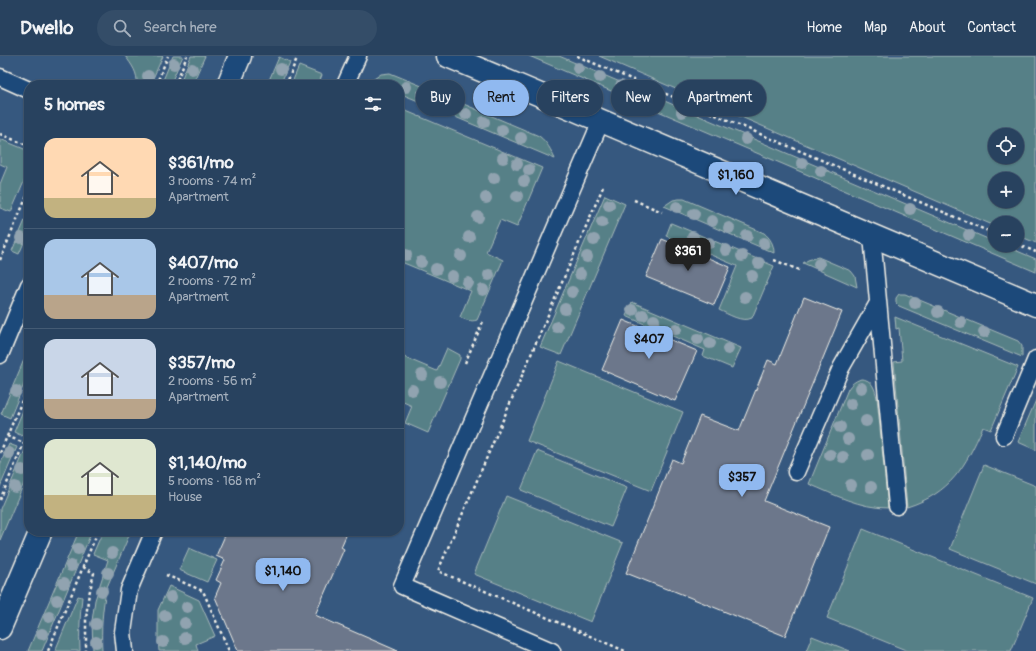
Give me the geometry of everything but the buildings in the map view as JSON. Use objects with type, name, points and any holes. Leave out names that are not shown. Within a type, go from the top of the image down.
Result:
[{"type":"street","points":[[230,80],[240,56]]},
{"type":"street","points":[[448,56],[1036,305]]},
{"type":"street","points":[[0,628],[39,536]]},
{"type":"lane","points":[[347,80],[358,56]]},
{"type":"lane","points":[[0,77],[24,88]]},
{"type":"lane","points":[[552,651],[402,586],[601,121]]},
{"type":"lane","points":[[872,236],[897,506]]},
{"type":"lane","points":[[0,355],[24,297]]},
{"type":"lane","points":[[796,472],[841,368],[878,303]]},
{"type":"lane","points":[[1004,436],[1036,359]]},
{"type":"lane","points":[[125,651],[123,632],[129,590],[152,536]]},
{"type":"path","points":[[158,80],[168,56]]},
{"type":"path","points":[[177,80],[187,56]]},
{"type":"path","points":[[577,56],[988,231]]},
{"type":"path","points":[[288,80],[297,58]]},
{"type":"path","points":[[0,134],[24,144]]},
{"type":"path","points":[[603,186],[438,571],[625,651]]},
{"type":"path","points":[[634,200],[662,212]]},
{"type":"path","points":[[0,260],[24,204]]},
{"type":"path","points":[[1024,247],[1036,252]]},
{"type":"path","points":[[774,260],[799,270]]},
{"type":"path","points":[[465,363],[484,320]]},
{"type":"path","points":[[0,453],[24,396]]},
{"type":"path","points":[[0,500],[24,443],[7,436]]},
{"type":"path","points":[[48,651],[96,536]]},
{"type":"path","points":[[83,567],[94,573],[88,598],[86,651]]},
{"type":"path","points":[[166,575],[203,591],[229,651]]},
{"type":"green space","points":[[125,56],[163,56],[152,80],[137,80],[132,66]]},
{"type":"green space","points":[[173,56],[183,56],[172,80],[163,80]]},
{"type":"green space","points":[[191,56],[205,56],[194,80],[181,80]]},
{"type":"green space","points":[[529,56],[559,56],[615,80],[611,80],[611,91],[603,88],[603,80],[585,80]]},
{"type":"green space","points":[[599,56],[1036,56],[1036,243],[1024,238],[1024,216],[988,216],[988,223],[739,116],[766,116],[766,80],[673,80],[673,88],[665,84],[665,80],[655,80]]},
{"type":"green space","points":[[279,57],[290,62],[282,80],[269,80]]},
{"type":"green space","points":[[299,66],[322,75],[320,80],[293,80]]},
{"type":"green space","points":[[390,73],[416,84],[416,100],[404,95],[404,80],[372,80],[381,74]]},
{"type":"green space","points":[[665,101],[673,105],[673,116],[700,116],[988,239],[988,252],[665,114]]},
{"type":"green space","points":[[465,105],[473,108],[473,116],[492,116],[539,136],[548,146],[555,159],[453,116],[465,116]]},
{"type":"green space","points":[[404,110],[542,168],[517,227],[500,220],[486,252],[503,260],[477,320],[473,321],[460,317],[471,291],[404,263]]},
{"type":"green space","points":[[0,139],[24,149],[24,182],[11,212],[0,208],[0,184],[7,167],[0,164]]},
{"type":"green space","points":[[605,195],[625,204],[561,355],[540,347]]},
{"type":"green space","points":[[684,199],[764,233],[771,242],[774,253],[664,206],[673,200]]},
{"type":"green space","points":[[24,223],[24,242],[19,254],[12,251]]},
{"type":"green space","points":[[671,223],[774,266],[752,318],[740,319],[719,310],[737,266],[666,236]]},
{"type":"green space","points":[[989,252],[1020,252],[1036,259],[1036,272]]},
{"type":"green space","points":[[818,257],[851,271],[855,276],[857,287],[803,263]]},
{"type":"green space","points":[[899,294],[905,294],[1018,341],[1022,346],[1022,357],[899,306],[896,303],[896,298]]},
{"type":"green space","points":[[632,302],[741,348],[732,368],[703,356],[705,350],[626,316]]},
{"type":"green space","points":[[895,317],[1018,367],[991,430],[983,427],[970,454],[955,477],[935,494],[907,507],[894,362],[902,361],[899,328],[896,329]]},
{"type":"green space","points":[[447,348],[460,355],[460,359],[428,433],[405,423],[412,406],[404,402],[404,357],[437,371]]},
{"type":"green space","points":[[24,360],[24,384],[10,418],[1,414]]},
{"type":"green space","points":[[559,361],[683,412],[651,491],[527,441]]},
{"type":"green space","points":[[861,379],[865,379],[870,383],[874,388],[877,398],[888,508],[868,506],[858,503],[809,484],[848,389],[853,383]]},
{"type":"green space","points":[[1036,400],[1036,450],[1018,442]]},
{"type":"green space","points":[[24,408],[24,431],[22,436],[14,432]]},
{"type":"green space","points":[[9,444],[17,447],[0,487],[0,465]]},
{"type":"green space","points":[[537,451],[627,488],[611,527],[521,490]]},
{"type":"green space","points":[[24,452],[24,483],[0,540],[0,509]]},
{"type":"green space","points":[[984,465],[1036,486],[1036,584],[950,549]]},
{"type":"green space","points":[[506,496],[623,543],[591,622],[474,574]]},
{"type":"green space","points":[[863,529],[1033,598],[1011,651],[908,651],[827,618]]},
{"type":"green space","points":[[77,536],[90,536],[42,651],[28,651]]},
{"type":"green space","points":[[101,536],[129,536],[107,587],[102,619],[102,651],[93,651],[92,621],[95,600],[108,560],[93,554]]},
{"type":"green space","points":[[189,548],[217,560],[207,582],[179,570]]},
{"type":"green space","points":[[169,586],[199,600],[215,636],[196,644],[198,651],[159,651],[158,610]]},
{"type":"green space","points":[[78,596],[82,597],[80,651],[55,651]]},
{"type":"green space","points":[[812,636],[850,651],[806,651]]}]
